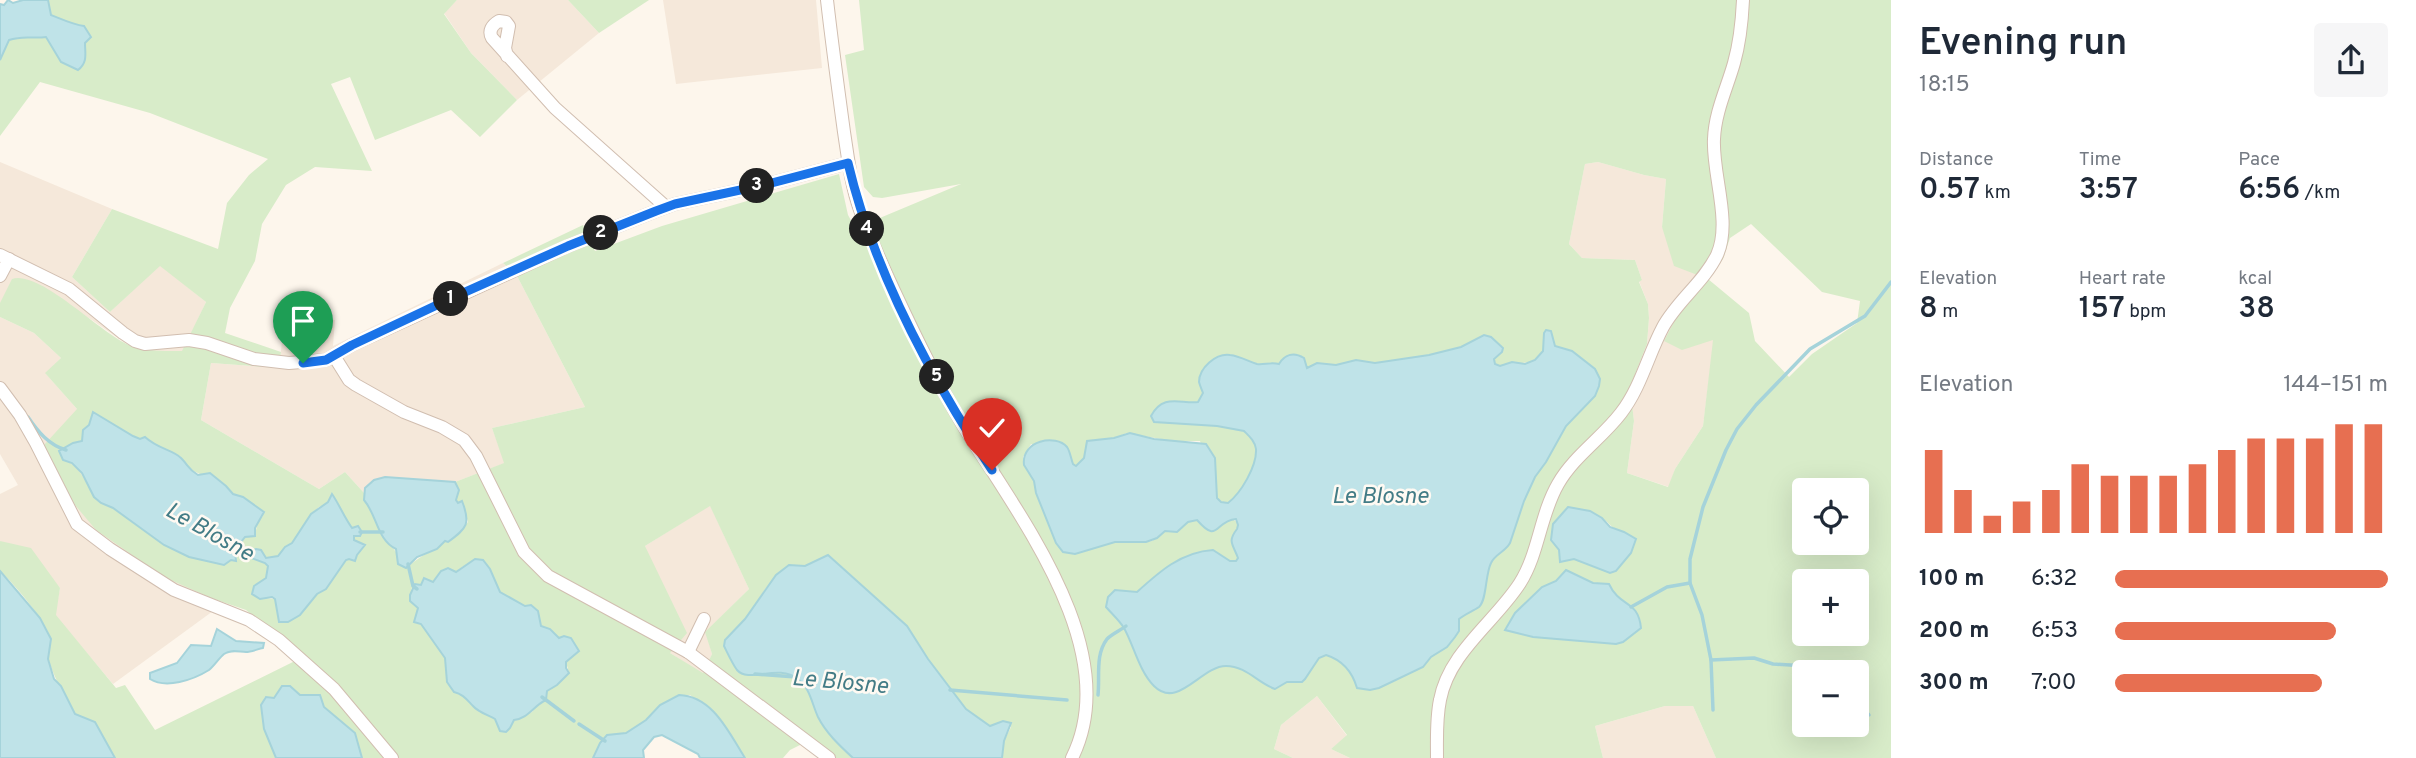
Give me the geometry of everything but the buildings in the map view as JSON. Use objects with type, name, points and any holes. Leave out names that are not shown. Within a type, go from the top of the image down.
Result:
[{"type":"street","points":[[827,0],[848,163],[864,221],[879,260],[918,342],[962,424],[1023,518],[1066,603],[1082,656],[1087,684],[1087,709],[1072,758]]},
{"type":"street","points":[[1437,758],[1438,709],[1449,674],[1480,630],[1519,586],[1534,555],[1558,485],[1573,464],[1610,427],[1631,399],[1662,328],[1718,253],[1722,238],[1714,142],[1715,123],[1741,37],[1744,0]]},
{"type":"street","points":[[507,56],[537,98],[666,207]]},
{"type":"street","points":[[0,276],[4,257],[69,289],[135,341],[154,344],[189,340],[207,343],[254,359],[315,362],[334,356],[352,345],[568,246],[666,207],[848,163]]},
{"type":"street","points":[[334,356],[349,380],[356,385],[404,412],[442,427],[464,440],[476,456],[516,539],[535,565],[564,586],[688,652],[829,758]]},
{"type":"street","points":[[0,388],[15,407],[36,443],[78,524],[110,549],[174,590],[249,620],[279,640],[334,689],[392,758]]},
{"type":"street","points":[[688,652],[704,619]]},
{"type":"shaded area","points":[[457,0],[568,0],[599,33],[517,100],[471,53],[444,13]]},
{"type":"shaded area","points":[[663,0],[816,0],[822,68],[676,84]]},
{"type":"shaded area","points":[[0,162],[112,209],[72,277],[110,312],[160,265],[206,302],[183,351],[146,351],[125,343],[89,318],[0,303]]},
{"type":"shaded area","points":[[1598,162],[1666,179],[1662,227],[1708,279],[1714,339],[1703,426],[1675,469],[1669,487],[1627,473],[1634,421],[1630,387],[1647,344],[1649,318],[1648,304],[1639,281],[1642,280],[1635,260],[1582,258],[1569,244],[1585,164]]},
{"type":"shaded area","points":[[503,263],[516,274],[585,407],[492,428],[505,463],[455,482],[385,477],[365,488],[365,494],[345,472],[319,489],[201,420],[211,363],[279,368],[285,315],[335,320],[333,346]]},
{"type":"shaded area","points":[[0,317],[34,333],[61,358],[46,374],[77,409],[211,598],[224,603],[113,684],[55,615],[60,588],[0,541],[0,494],[18,485],[0,454]]},
{"type":"shaded area","points":[[710,505],[749,589],[706,632],[712,654],[703,674],[670,653],[645,546]]},
{"type":"shaded area","points":[[1317,696],[1347,736],[1331,749],[1350,758],[1293,758],[1274,749],[1281,725]]},
{"type":"shaded area","points":[[1665,706],[1693,706],[1716,758],[1603,758],[1595,726]]},
{"type":"green space","points":[[48,0],[457,0],[444,14],[471,53],[517,100],[480,137],[451,110],[375,140],[350,77],[331,84],[372,171],[315,167],[286,185],[262,224],[255,261],[230,308],[225,333],[281,352],[279,368],[211,363],[201,420],[319,489],[345,472],[365,494],[364,500],[380,531],[406,568],[454,536],[468,522],[462,502],[455,500],[459,490],[455,482],[504,463],[492,428],[585,407],[516,274],[503,263],[583,225],[595,251],[662,226],[839,174],[848,215],[853,224],[875,220],[961,184],[882,198],[873,197],[864,187],[845,55],[864,50],[859,0],[1891,0],[1891,758],[1716,758],[1693,706],[1665,706],[1595,726],[1603,758],[1350,758],[1331,749],[1347,735],[1317,696],[1281,725],[1274,749],[1293,758],[1002,758],[1004,741],[1011,727],[1003,721],[990,726],[966,709],[907,626],[828,555],[805,566],[789,565],[766,588],[745,619],[725,639],[769,671],[788,673],[800,680],[833,739],[853,758],[836,758],[812,739],[790,750],[783,758],[745,758],[719,717],[690,695],[680,695],[660,705],[646,720],[626,733],[607,735],[593,758],[362,758],[355,733],[323,707],[313,695],[300,695],[290,686],[282,687],[274,698],[264,698],[266,729],[276,758],[115,758],[107,745],[80,721],[68,704],[49,661],[49,633],[29,604],[0,571],[0,541],[31,548],[60,588],[56,615],[116,688],[125,685],[155,730],[303,657],[246,610],[164,577],[96,530],[75,505],[44,445],[77,409],[45,373],[61,358],[34,333],[0,317],[0,303],[12,279],[24,279],[54,293],[129,345],[149,350],[182,351],[206,302],[160,266],[110,312],[72,277],[112,209],[218,249],[227,203],[249,175],[268,159],[150,113],[40,82],[0,136],[0,60],[9,40],[47,36],[61,61],[86,57],[85,43],[91,37],[84,26],[51,15]],"holes":[[[1598,162],[1666,179],[1662,227],[1674,266],[1708,279],[1676,318],[1664,341],[1682,350],[1713,340],[1703,426],[1675,469],[1668,487],[1627,473],[1634,421],[1630,387],[1647,344],[1648,304],[1639,282],[1642,280],[1635,260],[1582,258],[1569,244],[1585,164]],[[1751,224],[1822,292],[1860,301],[1857,323],[1812,354],[1789,377],[1755,341],[1749,313],[1708,279],[1723,259],[1730,238]],[[1551,331],[1555,346],[1572,351],[1595,369],[1591,400],[1566,426],[1535,477],[1510,543],[1491,563],[1482,603],[1459,619],[1459,631],[1455,637],[1423,667],[1379,688],[1356,683],[1342,661],[1326,655],[1319,657],[1302,682],[1287,682],[1275,689],[1246,671],[1232,666],[1215,669],[1176,692],[1157,688],[1143,670],[1124,628],[1107,607],[1119,590],[1137,592],[1162,570],[1191,555],[1213,550],[1229,561],[1236,561],[1238,558],[1232,540],[1237,522],[1232,519],[1202,526],[1197,520],[1188,522],[1179,530],[1165,531],[1152,541],[1115,542],[1075,554],[1056,543],[1023,457],[1031,444],[1068,450],[1076,466],[1084,458],[1087,441],[1114,438],[1127,433],[1172,441],[1200,441],[1219,501],[1228,503],[1247,479],[1256,456],[1252,439],[1244,430],[1154,422],[1154,411],[1167,403],[1198,402],[1220,356],[1231,356],[1256,364],[1279,364],[1295,354],[1304,358],[1307,369],[1317,363],[1375,363],[1429,355],[1461,347],[1479,338],[1491,337],[1503,348],[1494,359],[1495,364],[1500,366],[1538,358],[1545,345],[1544,333]],[[100,416],[140,439],[145,437],[153,445],[180,456],[187,468],[243,497],[263,516],[258,519],[255,536],[244,538],[238,546],[266,558],[278,556],[292,543],[311,514],[335,500],[354,529],[353,540],[362,548],[357,555],[346,560],[326,589],[317,594],[300,615],[278,618],[275,599],[265,598],[254,586],[266,578],[268,565],[265,563],[235,552],[228,562],[156,533],[95,498],[77,469],[63,459],[63,449],[82,441],[92,419]],[[710,506],[749,589],[705,632],[712,654],[703,673],[670,653],[687,633],[645,546]],[[1568,507],[1585,510],[1624,532],[1631,553],[1616,571],[1574,559],[1560,562],[1559,550],[1551,540]],[[475,559],[490,569],[500,592],[525,606],[532,605],[541,626],[559,638],[572,655],[566,662],[569,673],[547,691],[532,712],[514,720],[510,728],[472,706],[469,699],[447,682],[446,658],[421,624],[414,622],[418,607],[410,601],[412,587],[433,582],[441,571],[456,572]],[[1566,570],[1593,583],[1609,584],[1615,597],[1632,606],[1640,628],[1623,642],[1515,613],[1542,587],[1556,581]]]},
{"type":"green space","points":[[568,0],[649,0],[599,33]]},
{"type":"water","points":[[8,0],[13,3],[23,0],[48,0],[51,15],[84,26],[91,37],[85,43],[85,58],[81,67],[78,70],[61,62],[46,37],[9,40],[0,60],[0,4],[4,5]]},
{"type":"water","name":"Le Blosne","points":[[1546,330],[1551,331],[1555,346],[1572,351],[1595,369],[1600,379],[1595,396],[1566,426],[1535,477],[1510,543],[1491,563],[1482,604],[1459,619],[1459,631],[1455,637],[1423,667],[1379,688],[1357,688],[1346,667],[1326,655],[1319,658],[1302,682],[1287,682],[1275,689],[1240,669],[1226,666],[1208,672],[1181,690],[1163,692],[1149,680],[1124,628],[1106,607],[1108,597],[1115,590],[1137,592],[1171,564],[1201,552],[1213,550],[1230,561],[1236,561],[1238,558],[1232,537],[1238,525],[1236,519],[1213,531],[1209,531],[1197,520],[1188,522],[1177,532],[1165,531],[1146,542],[1115,542],[1075,554],[1063,552],[1056,543],[1036,493],[1034,481],[1024,465],[1028,450],[1033,445],[1048,440],[1067,447],[1076,466],[1084,458],[1087,441],[1130,433],[1154,439],[1206,444],[1215,458],[1217,498],[1228,503],[1243,486],[1254,463],[1256,449],[1250,437],[1244,431],[1217,426],[1154,422],[1151,416],[1166,402],[1198,402],[1203,393],[1199,382],[1202,372],[1219,356],[1240,357],[1257,364],[1279,364],[1287,356],[1293,355],[1304,358],[1307,368],[1317,363],[1336,365],[1356,360],[1375,363],[1461,347],[1484,335],[1491,337],[1503,348],[1494,359],[1495,364],[1500,366],[1512,362],[1525,364],[1535,360],[1543,351]]},
{"type":"water","points":[[93,412],[133,436],[140,439],[145,437],[178,455],[198,475],[210,473],[233,494],[243,497],[264,512],[255,528],[255,536],[245,537],[238,546],[249,552],[256,549],[261,550],[266,558],[278,556],[292,543],[311,514],[328,502],[332,494],[352,528],[358,526],[362,532],[360,536],[354,536],[354,540],[365,545],[355,561],[346,560],[326,589],[317,594],[300,615],[288,622],[279,622],[275,599],[260,599],[252,594],[254,586],[266,578],[268,566],[265,563],[235,552],[236,561],[231,560],[224,565],[189,557],[164,545],[94,497],[82,473],[72,463],[63,460],[59,451],[82,441],[83,430],[89,425]]},
{"type":"water","points":[[385,477],[455,482],[459,490],[456,500],[458,503],[462,501],[466,525],[448,542],[445,541],[437,549],[417,557],[406,568],[398,564],[396,549],[385,540],[364,500],[365,488],[374,480]]},
{"type":"water","points":[[1568,507],[1590,511],[1610,527],[1636,539],[1631,553],[1616,571],[1610,573],[1574,559],[1560,562],[1559,550],[1551,540],[1553,524]]},
{"type":"water","points":[[828,555],[907,626],[966,709],[990,726],[1003,721],[1011,723],[1004,741],[1002,758],[853,758],[825,728],[808,692],[798,679],[782,673],[749,675],[737,670],[724,646],[725,640],[745,619],[776,575],[789,565],[805,566]]},
{"type":"water","points":[[475,559],[483,560],[490,569],[500,592],[525,606],[531,605],[538,611],[541,626],[550,629],[559,638],[571,638],[579,651],[566,662],[569,673],[547,691],[546,700],[524,717],[514,720],[506,732],[500,731],[495,719],[454,692],[447,682],[445,658],[421,624],[414,622],[418,608],[410,601],[415,584],[421,585],[424,578],[433,582],[441,571],[448,568],[456,572]]},
{"type":"water","points":[[1566,570],[1593,583],[1609,584],[1613,592],[1636,612],[1641,628],[1616,644],[1533,637],[1505,630],[1515,613],[1542,587],[1556,581]]},
{"type":"water","points":[[0,571],[40,618],[51,639],[48,659],[54,679],[61,686],[75,714],[95,722],[115,758],[0,758]]},
{"type":"water","points":[[217,629],[236,641],[264,643],[263,648],[248,652],[227,652],[209,670],[188,680],[164,683],[150,679],[150,673],[177,663],[191,645],[211,646]]},
{"type":"water","points":[[282,686],[290,686],[300,695],[320,695],[324,707],[355,733],[362,758],[276,758],[264,729],[261,705],[266,697],[274,698]]},
{"type":"water","points":[[679,695],[691,697],[711,709],[745,758],[700,758],[698,754],[662,735],[654,737],[643,750],[644,758],[593,758],[607,735],[626,733],[646,720],[660,705]]},
{"type":"waterway","points":[[1713,710],[1711,660],[1702,615],[1690,583],[1690,559],[1703,507],[1726,450],[1737,429],[1756,405],[1810,349],[1865,316],[1891,282]]},
{"type":"waterway","name":"Le Blosne","points":[[28,417],[44,437],[66,450]]},
{"type":"waterway","name":"Le Blosne","points":[[360,532],[383,532]]},
{"type":"waterway","name":"Le Blosne","points":[[408,564],[413,586],[417,589]]},
{"type":"waterway","name":"Le Blosne","points":[[1631,607],[1667,587],[1690,583]]},
{"type":"waterway","name":"Le Blosne","points":[[1098,695],[1099,659],[1103,645],[1109,637],[1126,626]]},
{"type":"waterway","points":[[1711,660],[1754,658],[1773,664],[1792,665]]},
{"type":"waterway","name":"Le Blosne","points":[[755,674],[796,677]]},
{"type":"waterway","name":"Le Blosne","points":[[950,690],[1067,700]]},
{"type":"waterway","name":"Le Blosne","points":[[542,697],[574,721]]},
{"type":"waterway","name":"Le Blosne","points":[[579,724],[605,741]]},
{"type":"route","points":[[303,363],[326,360],[352,345],[568,246],[675,204],[848,163],[859,208],[879,260],[918,342],[962,424],[992,470]]}]
